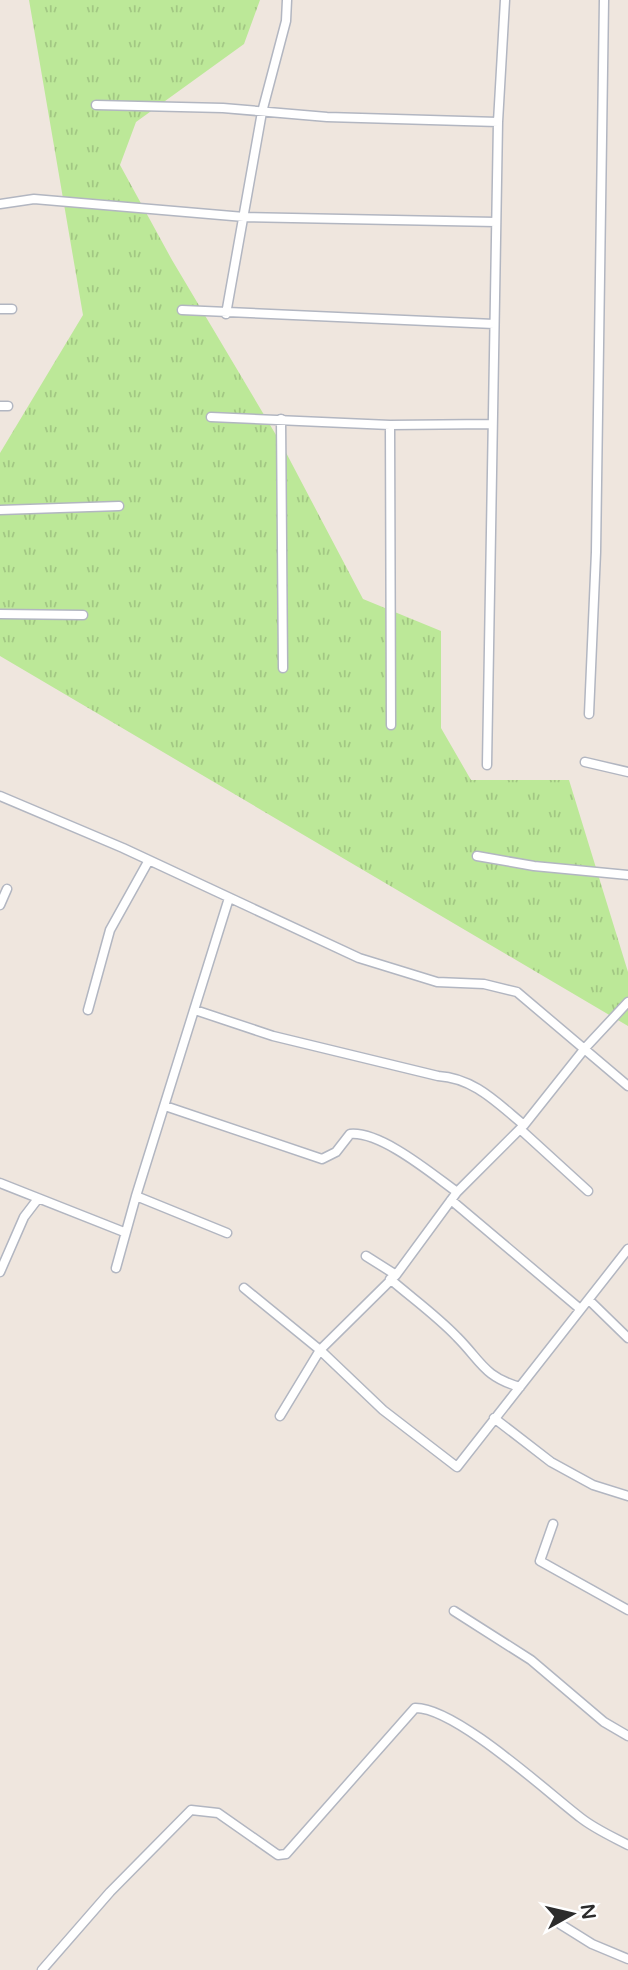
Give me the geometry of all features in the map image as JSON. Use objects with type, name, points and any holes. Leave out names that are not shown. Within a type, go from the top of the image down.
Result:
[{"type":"street","points":[[226,314],[261,112],[286,20],[287,0]]},
{"type":"street","points":[[487,765],[498,122],[505,0]]},
{"type":"street","points":[[589,714],[596,552],[604,0]]},
{"type":"street","points":[[96,105],[327,117],[498,122]]},
{"type":"street","points":[[0,204],[34,199],[94,202],[137,209],[244,217],[496,222]]},
{"type":"street","points":[[0,309],[12,309]]},
{"type":"street","points":[[182,310],[494,324]]},
{"type":"street","points":[[211,417],[390,425],[492,424]]},
{"type":"street","points":[[281,419],[283,668]]},
{"type":"street","points":[[390,425],[391,725]]},
{"type":"street","points":[[0,510],[119,506]]},
{"type":"street","points":[[0,614],[83,615]]},
{"type":"street","points":[[585,762],[628,772]]},
{"type":"street","points":[[0,796],[149,860],[359,958],[437,982],[484,984],[517,992],[586,1047],[628,1086]]},
{"type":"street","points":[[477,856],[534,866],[628,875]]},
{"type":"street","points":[[89,1010],[110,930],[149,860]]},
{"type":"street","points":[[0,905],[7,889]]},
{"type":"street","points":[[116,1268],[124,1232],[229,898]]},
{"type":"street","points":[[280,1416],[320,1350],[393,1277],[457,1192],[522,1127],[586,1047],[628,1002]]},
{"type":"street","points":[[195,1010],[272,1036],[438,1076],[454,1077],[477,1086],[588,1191]]},
{"type":"street","points":[[165,1106],[322,1159],[336,1152],[350,1134],[359,1133],[402,1153],[457,1192]]},
{"type":"street","points":[[0,1183],[37,1200],[124,1232]]},
{"type":"street","points":[[136,1196],[227,1233]]},
{"type":"street","points":[[0,1272],[24,1217],[37,1200]]},
{"type":"street","points":[[451,1200],[579,1308]]},
{"type":"street","points":[[244,1288],[320,1350],[383,1410],[457,1467],[579,1308],[589,1300],[606,1273],[628,1249]]},
{"type":"street","points":[[366,1256],[393,1277],[459,1338],[486,1372],[501,1382],[520,1387]]},
{"type":"street","points":[[589,1300],[628,1338]]},
{"type":"street","points":[[495,1418],[551,1462],[593,1485],[628,1496]]},
{"type":"street","points":[[553,1524],[540,1560],[628,1611]]},
{"type":"street","points":[[454,1611],[531,1660],[604,1722],[628,1736]]},
{"type":"street","points":[[42,1970],[110,1892],[191,1810],[218,1813],[278,1855],[286,1854],[415,1708],[432,1712],[481,1738],[584,1821],[628,1846]]},
{"type":"street","points":[[560,1924],[592,1944],[628,1959]]},
{"type":"green space","points":[[29,0],[260,0],[244,44],[136,122],[120,165],[172,260],[282,445],[363,599],[441,631],[441,728],[471,780],[569,780],[628,972],[628,1026],[0,656],[0,453],[83,315]]}]
